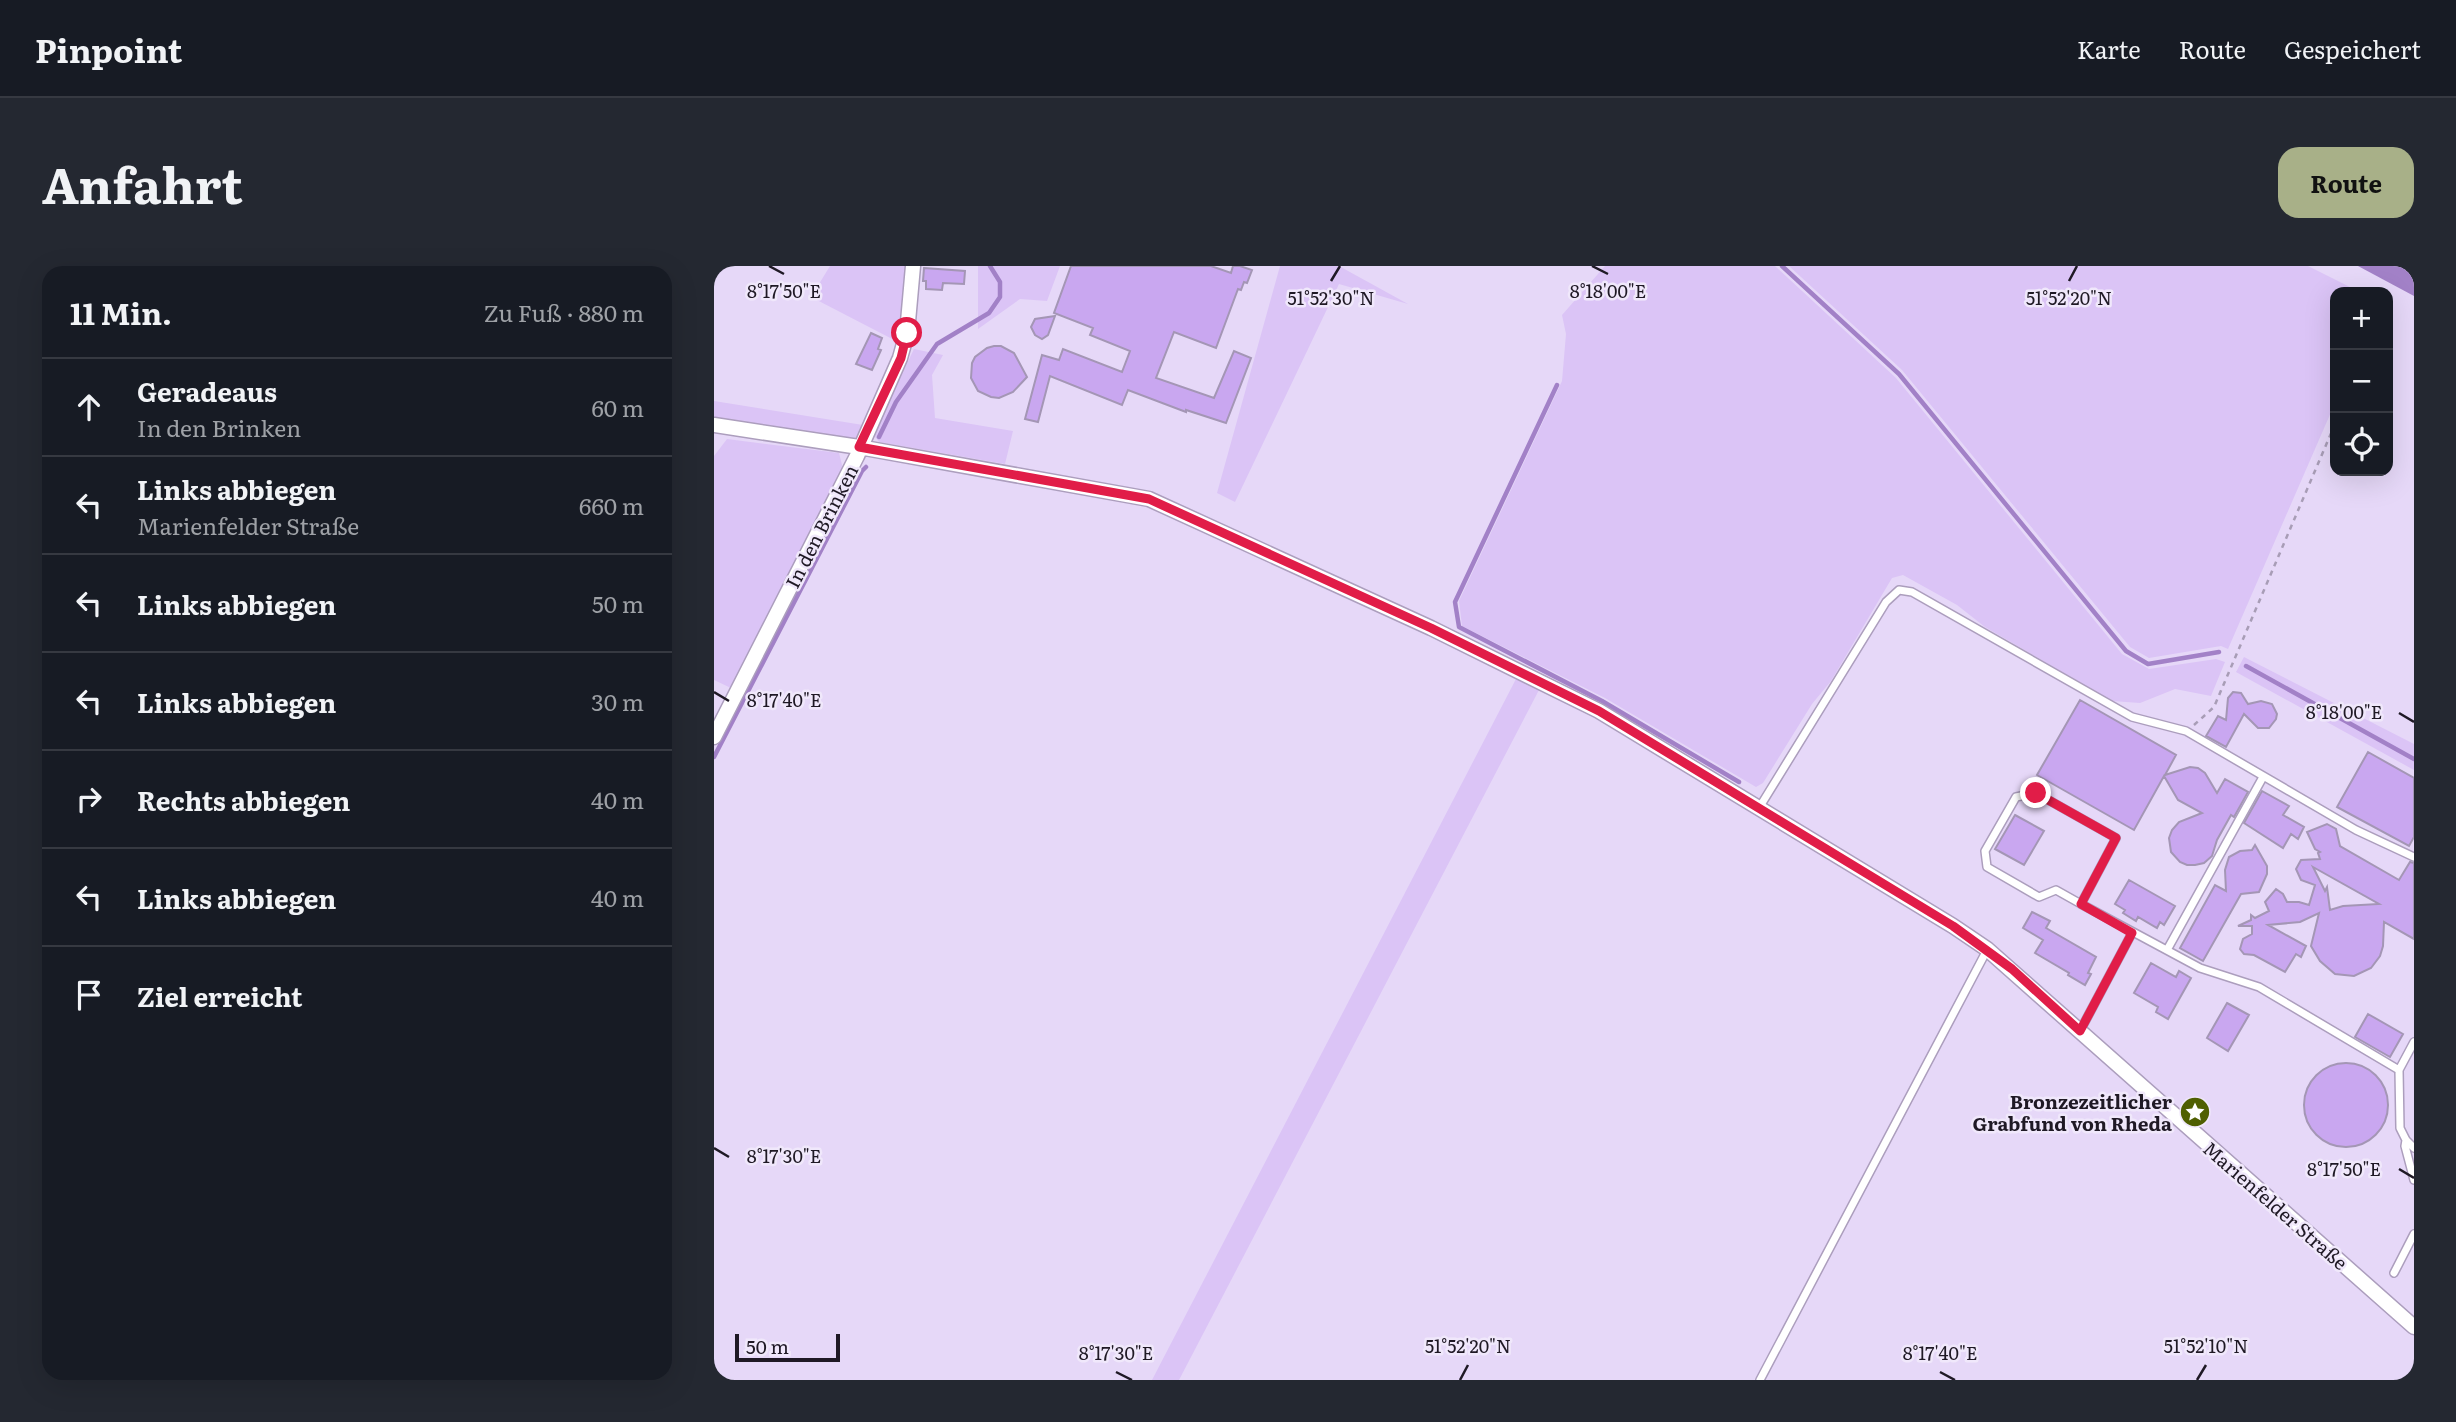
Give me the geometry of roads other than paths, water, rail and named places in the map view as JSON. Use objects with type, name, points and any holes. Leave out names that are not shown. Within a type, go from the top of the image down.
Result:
[{"type":"street","name":"In den Brinken","points":[[714,737],[901,358],[907,333],[913,266]]},
{"type":"street","name":"Marienfelder Straße","points":[[714,425],[859,447],[1149,499],[1431,628],[1599,711],[1987,949],[2414,1326]]},
{"type":"lane","points":[[1759,808],[1886,602],[1899,590],[1912,592],[2132,717],[2186,732],[2356,830],[2414,857]]},
{"type":"lane","points":[[2167,950],[2263,776]]},
{"type":"lane","points":[[2081,904],[2116,838],[2036,793],[2016,797],[1986,851],[1987,867],[2039,897],[2056,890],[2132,933],[2200,968],[2259,987],[2399,1070]]},
{"type":"lane","points":[[2080,1031],[2132,933]]},
{"type":"lane","points":[[1760,1380],[1987,949]]},
{"type":"lane","points":[[2414,1042],[2399,1070],[2400,1128],[2414,1148]]},
{"type":"lane","points":[[2406,1140],[2404,1146],[2414,1180]]},
{"type":"lane","points":[[2394,1273],[2414,1234]]},
{"type":"waterway","points":[[879,437],[896,402],[937,344],[989,313],[1000,297],[1000,282],[990,266]]},
{"type":"waterway","points":[[1782,266],[1899,374],[2126,651],[2148,664],[2219,652]]},
{"type":"waterway","points":[[1557,385],[1455,602],[1459,627],[1602,701],[1739,782]]},
{"type":"waterway","points":[[714,757],[866,467]]},
{"type":"waterway","points":[[2246,666],[2414,759]]},
{"type":"place","name":"Bronzezeitlicher Grabfund von Rheda","points":[[2195,1112]]}]
